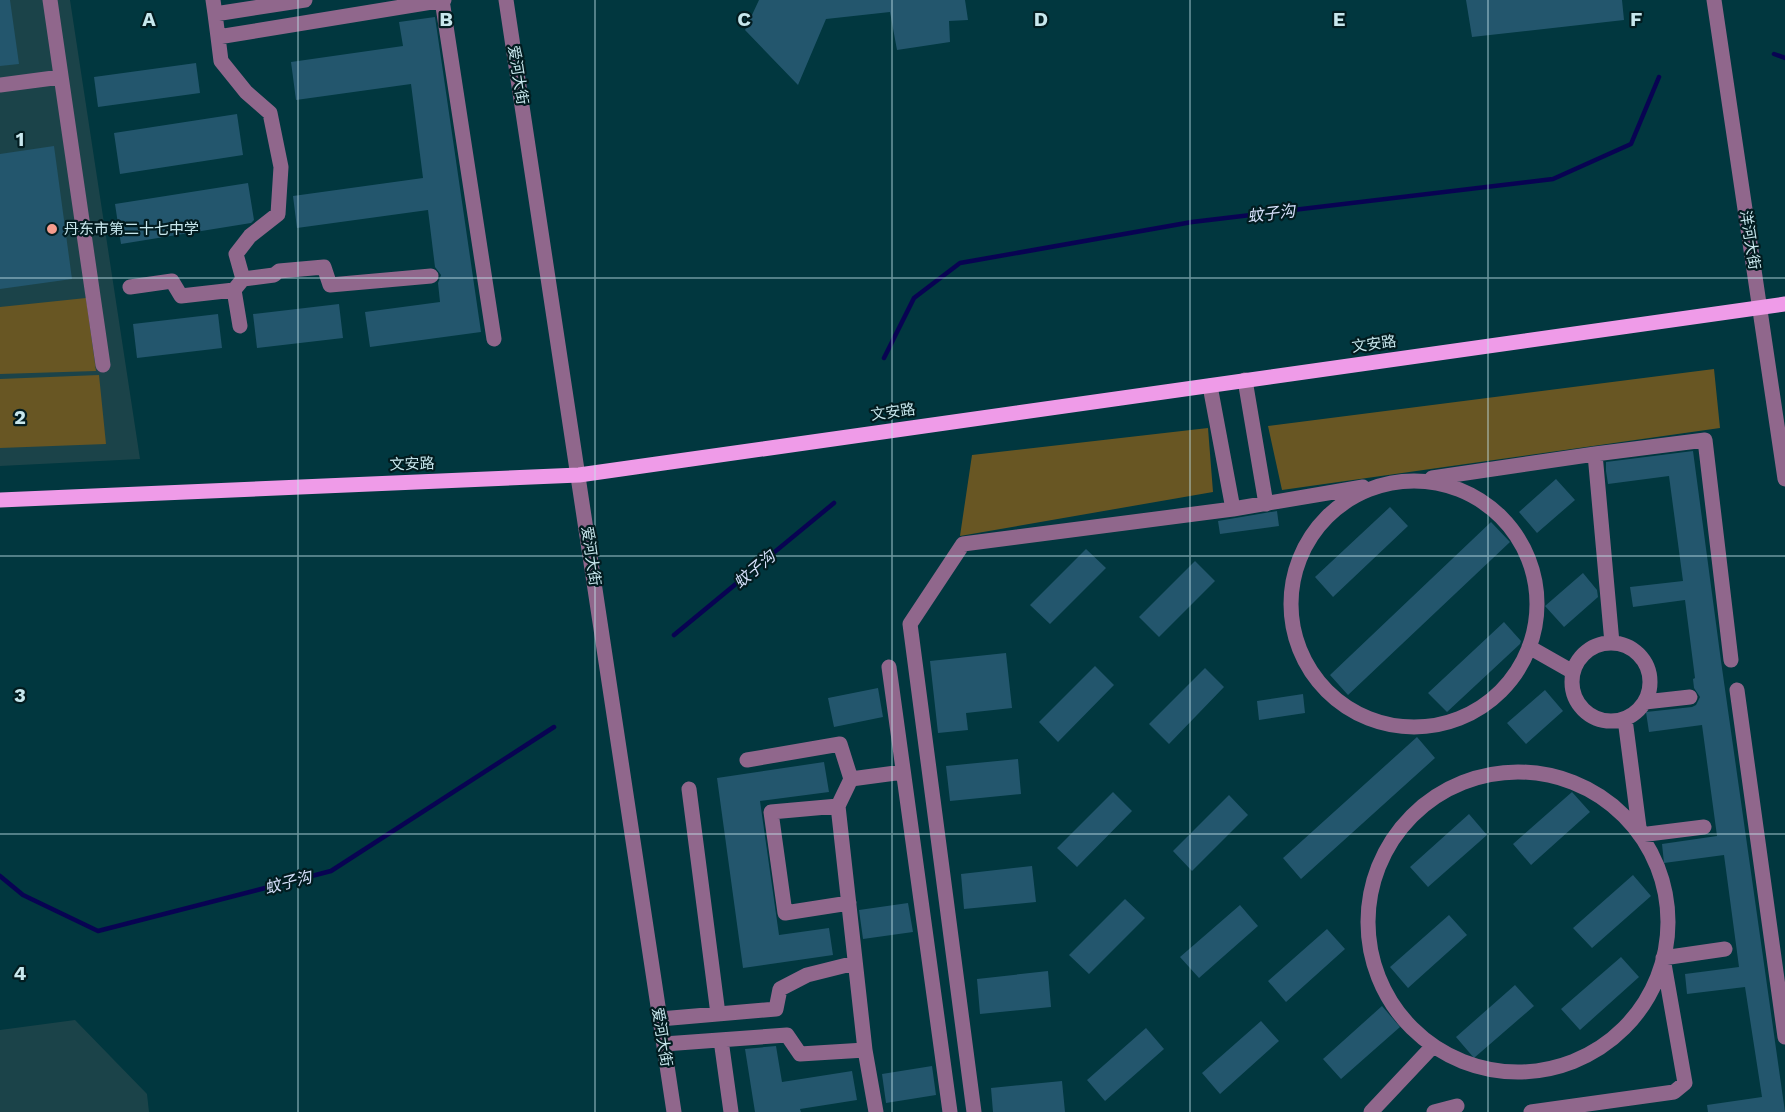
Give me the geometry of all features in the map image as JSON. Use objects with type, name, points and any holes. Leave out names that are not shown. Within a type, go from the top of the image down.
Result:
[{"type":"main road","name":"文安路","points":[[0,500],[579,475],[1785,304]]},
{"type":"street","points":[[50,0],[103,365]]},
{"type":"street","points":[[240,326],[236,254],[250,236],[278,213],[281,166],[270,112],[246,92],[221,61],[214,7],[305,0]]},
{"type":"street","points":[[218,37],[443,0],[494,339]]},
{"type":"street","name":"爱河大街","points":[[506,0],[674,1112]]},
{"type":"street","name":"洋河大街","points":[[1714,0],[1760,307],[1780,403],[1785,479]]},
{"type":"street","points":[[0,85],[61,77]]},
{"type":"street","points":[[130,287],[172,281],[181,296],[274,276],[279,271],[324,267],[330,285],[431,276]]},
{"type":"street","points":[[1245,380],[1266,504]]},
{"type":"street","points":[[1210,386],[1233,509]]},
{"type":"street","points":[[974,1112],[910,624],[963,544],[1233,509],[1381,484],[1705,440],[1731,660]]},
{"type":"street","points":[[1594,454],[1612,643]]},
{"type":"street","points":[[1381,484],[1342,502],[1312,533],[1294,572],[1290,615],[1301,657],[1326,692],[1361,716],[1398,727],[1437,726],[1473,713],[1504,689],[1526,657],[1538,620],[1537,581],[1524,545],[1501,514],[1465,490],[1424,479]]},
{"type":"street","points":[[1612,643],[1625,645],[1637,652],[1646,663],[1650,676],[1650,689],[1645,702],[1625,719],[1613,722],[1600,720],[1585,711],[1574,696],[1573,672],[1578,661],[1599,645],[1612,643]]},
{"type":"street","points":[[1529,647],[1573,672]]},
{"type":"street","points":[[889,667],[950,1112]]},
{"type":"street","points":[[1737,690],[1785,1037]]},
{"type":"street","points":[[1645,702],[1690,697]]},
{"type":"street","points":[[1625,719],[1640,835]]},
{"type":"street","points":[[747,760],[840,744],[851,779],[838,806],[865,1050],[876,1112]]},
{"type":"street","points":[[1506,771],[1550,774],[1591,789],[1626,816],[1640,835],[1652,851],[1666,892],[1669,937],[1658,979],[1635,1017],[1603,1047],[1557,1068],[1506,1073],[1457,1061],[1414,1034],[1383,993],[1368,945],[1369,894],[1386,846],[1419,807],[1463,781],[1506,771]]},
{"type":"street","points":[[851,779],[903,772]]},
{"type":"street","points":[[689,789],[718,1014]]},
{"type":"street","points":[[838,806],[771,812],[785,913],[849,903]]},
{"type":"street","points":[[1640,835],[1704,827]]},
{"type":"street","points":[[1663,958],[1725,949]]},
{"type":"street","points":[[1531,1112],[1674,1092],[1684,1083],[1663,958]]},
{"type":"street","points":[[660,1019],[776,1010],[780,989],[807,975],[855,963]]},
{"type":"street","points":[[664,1044],[786,1035],[800,1054],[865,1050]]},
{"type":"street","points":[[721,1040],[732,1112]]},
{"type":"street","points":[[1371,1112],[1433,1046]]},
{"type":"street","points":[[1434,1112],[1457,1106]]},
{"type":"shaded area","name":"丹东市第二十七中学","points":[[0,0],[70,0],[140,459],[0,466]]},
{"type":"shaded area","points":[[86,298],[96,371],[0,374],[0,307]]},
{"type":"shaded area","points":[[1714,369],[1720,428],[1282,490],[1268,426]]},
{"type":"shaded area","points":[[99,375],[106,444],[0,448],[0,379]]},
{"type":"shaded area","points":[[1208,428],[1213,492],[960,536],[972,455]]},
{"type":"shaded area","points":[[75,1020],[147,1094],[149,1112],[0,1112],[0,1030]]},
{"type":"building","points":[[0,0],[10,0],[19,64],[0,66]]},
{"type":"building","points":[[759,0],[965,0],[968,20],[949,21],[950,42],[897,50],[890,12],[826,19],[798,85],[745,30]]},
{"type":"building","points":[[1466,0],[1622,0],[1624,20],[1472,37]]},
{"type":"building","points":[[435,17],[481,332],[370,347],[365,312],[440,302],[438,283],[441,275],[435,267],[428,210],[297,228],[293,196],[423,178],[411,84],[296,100],[291,62],[403,46],[399,22]]},
{"type":"building","points":[[196,63],[200,93],[98,107],[94,77]]},
{"type":"building","points":[[237,114],[243,155],[120,174],[114,133]]},
{"type":"building","points":[[54,146],[72,279],[0,289],[0,154]]},
{"type":"building","points":[[248,183],[254,220],[251,223],[121,244],[115,204]]},
{"type":"building","points":[[339,304],[343,338],[257,348],[253,314]]},
{"type":"building","points":[[218,314],[222,348],[137,358],[133,324]]},
{"type":"building","points":[[1693,451],[1785,1112],[1708,1112],[1707,1105],[1762,1097],[1745,987],[1687,994],[1685,974],[1739,967],[1724,855],[1664,863],[1662,844],[1717,836],[1702,725],[1649,732],[1646,712],[1692,707],[1696,705],[1700,697],[1694,688],[1693,679],[1695,678],[1685,600],[1633,607],[1630,587],[1683,581],[1669,476],[1608,484],[1606,471],[1606,462]]},
{"type":"building","points":[[1556,479],[1575,500],[1537,533],[1519,512]]},
{"type":"building","points":[[1390,507],[1408,526],[1333,597],[1315,577]]},
{"type":"building","points":[[1277,511],[1279,526],[1220,534],[1218,521]]},
{"type":"building","points":[[1491,522],[1510,542],[1348,695],[1330,675]]},
{"type":"building","points":[[1086,549],[1106,568],[1050,624],[1030,605]]},
{"type":"building","points":[[1195,561],[1215,581],[1159,637],[1139,617]]},
{"type":"building","points":[[1583,573],[1597,590],[1598,597],[1564,627],[1545,606]]},
{"type":"building","points":[[1504,622],[1521,641],[1520,644],[1447,712],[1428,693]]},
{"type":"building","points":[[1006,653],[1012,708],[966,713],[968,730],[938,733],[930,661]]},
{"type":"building","points":[[1095,666],[1114,685],[1058,742],[1039,722]]},
{"type":"building","points":[[1205,668],[1224,687],[1169,744],[1149,724]]},
{"type":"building","points":[[878,688],[883,717],[834,727],[828,698]]},
{"type":"building","points":[[1545,690],[1563,711],[1526,744],[1507,723]]},
{"type":"building","points":[[1303,694],[1305,713],[1259,720],[1257,701]]},
{"type":"building","points":[[1417,737],[1435,758],[1301,879],[1283,858]]},
{"type":"building","points":[[1018,759],[1021,794],[950,801],[946,766]]},
{"type":"building","points":[[824,762],[829,792],[760,801],[779,935],[829,928],[833,955],[743,968],[717,778]]},
{"type":"building","points":[[1113,792],[1132,811],[1077,867],[1057,848]]},
{"type":"building","points":[[1572,792],[1590,812],[1531,865],[1513,844]]},
{"type":"building","points":[[1229,795],[1248,815],[1192,871],[1173,851]]},
{"type":"building","points":[[1469,814],[1487,835],[1428,887],[1410,867]]},
{"type":"building","points":[[1032,866],[1036,902],[964,909],[961,874]]},
{"type":"building","points":[[1633,875],[1651,896],[1592,948],[1573,928]]},
{"type":"building","points":[[1125,899],[1145,918],[1089,974],[1069,955]]},
{"type":"building","points":[[908,903],[913,932],[863,939],[859,910]]},
{"type":"building","points":[[1240,905],[1258,926],[1199,978],[1180,957]]},
{"type":"building","points":[[1449,915],[1467,935],[1408,988],[1390,967]]},
{"type":"building","points":[[1327,929],[1345,949],[1286,1002],[1268,981]]},
{"type":"building","points":[[1621,957],[1639,977],[1580,1030],[1561,1009]]},
{"type":"building","points":[[1048,971],[1051,1007],[980,1014],[977,979]]},
{"type":"building","points":[[1515,985],[1534,1006],[1474,1058],[1456,1037]]},
{"type":"building","points":[[1382,1006],[1400,1027],[1341,1079],[1323,1059]]},
{"type":"building","points":[[1261,1021],[1279,1041],[1220,1094],[1202,1073]]},
{"type":"building","points":[[1146,1028],[1164,1049],[1105,1101],[1087,1080]]},
{"type":"building","points":[[776,1046],[782,1082],[852,1071],[857,1100],[800,1109],[801,1112],[755,1112],[745,1049]]},
{"type":"building","points":[[932,1066],[936,1095],[886,1103],[882,1074]]},
{"type":"building","points":[[1062,1081],[1065,1112],[993,1112],[991,1088]]},
{"type":"waterway","name":"蚊子沟","points":[[1774,54],[1785,58]]},
{"type":"waterway","name":"蚊子沟","points":[[884,358],[914,298],[960,263],[1192,222],[1553,179],[1631,144],[1659,77]]},
{"type":"waterway","name":"蚊子沟","points":[[674,635],[834,503]]},
{"type":"waterway","name":"蚊子沟","points":[[0,876],[23,895],[98,931],[331,871],[554,727]]},
{"type":"place","name":"丹东市第二十七中学","points":[[52,229]]}]
